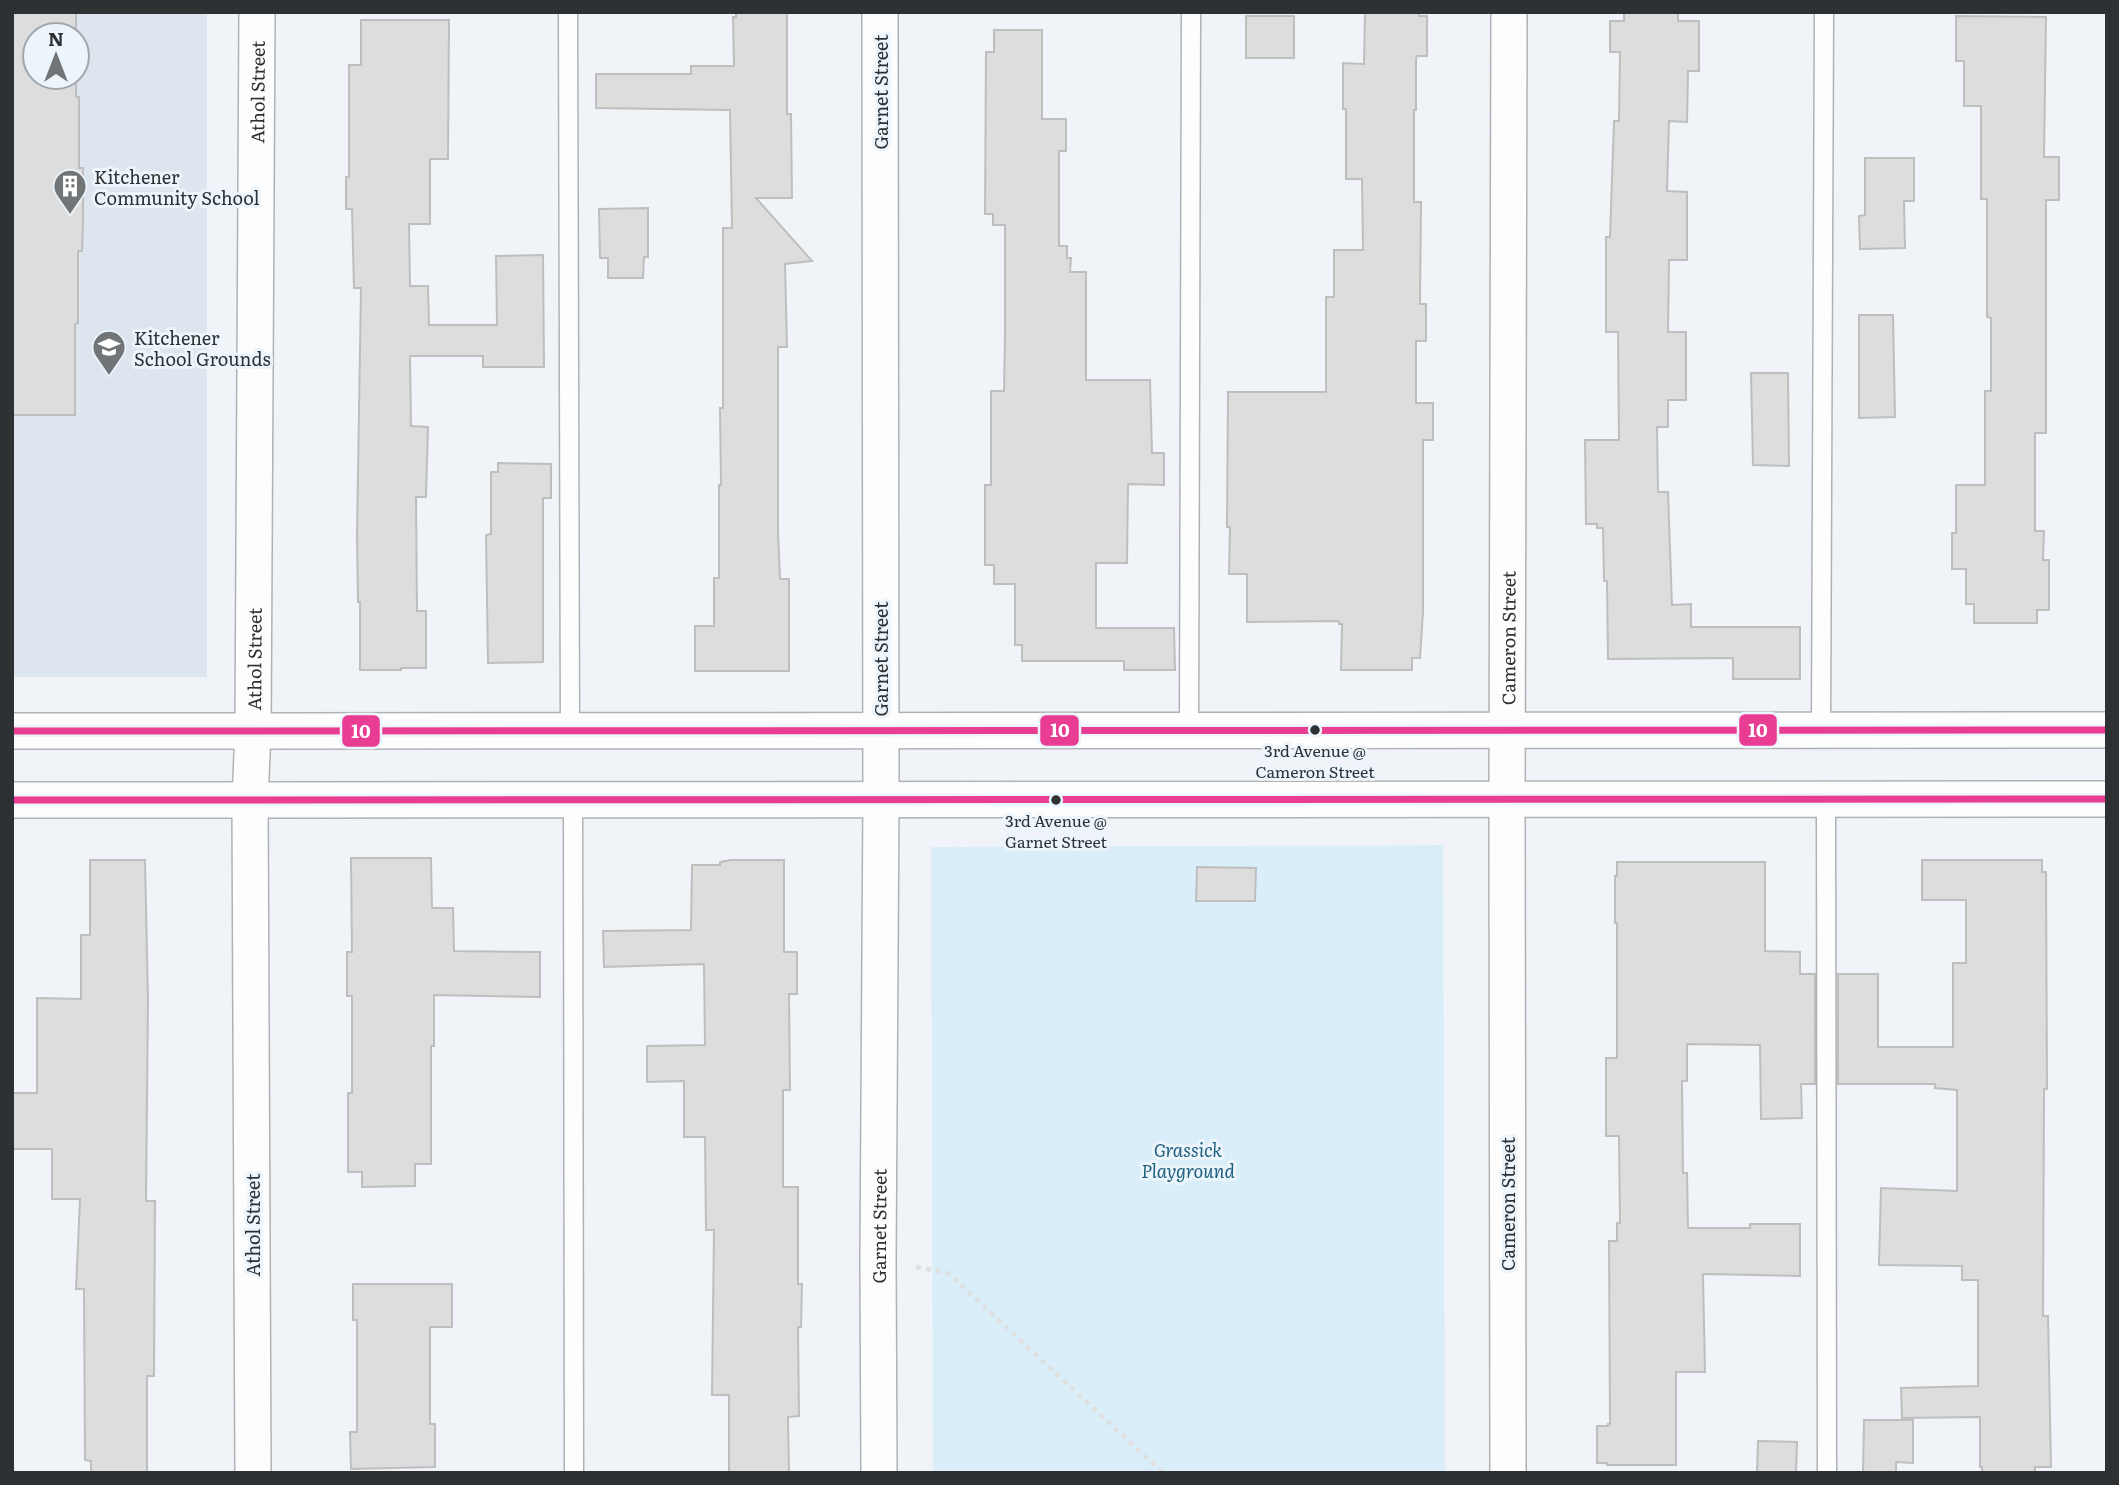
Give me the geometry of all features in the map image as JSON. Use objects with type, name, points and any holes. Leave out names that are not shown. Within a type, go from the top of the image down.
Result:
[{"type":"street","name":"Athol Street","points":[[253,1473],[250,800],[253,731],[257,12]]},
{"type":"street","name":"Garnet Street","points":[[879,1473],[880,12]]},
{"type":"street","name":"Cameron Street","points":[[1508,1473],[1509,12]]},
{"type":"street","points":[[12,732],[2107,730]]},
{"type":"street","points":[[12,800],[2107,799]]},
{"type":"lane","points":[[568,12],[569,731]]},
{"type":"lane","points":[[1189,731],[1191,12]]},
{"type":"lane","points":[[1821,730],[1824,12]]},
{"type":"lane","points":[[1826,799],[1827,1473]]},
{"type":"lane","points":[[573,800],[574,1473]]},
{"type":"path","points":[[878,1261],[948,1273],[1163,1473]]},
{"type":"shaded area","name":"Kitchener School Grounds","points":[[12,12],[207,12],[207,677],[12,677]]},
{"type":"green space","name":"Grassick Playground","points":[[1443,845],[1445,1473],[933,1473],[931,847]]},
{"type":"building","name":"Kitchener Community School","points":[[12,12],[76,12],[76,21],[21,21],[21,91],[76,91],[76,97],[79,97],[79,168],[83,168],[83,220],[82,251],[78,251],[78,323],[75,324],[75,415],[12,415]]},
{"type":"building","points":[[736,12],[787,12],[787,114],[791,114],[792,198],[756,198],[812,261],[785,264],[787,347],[778,347],[778,532],[780,579],[789,579],[789,671],[695,671],[695,626],[714,626],[714,578],[719,578],[723,228],[732,228],[730,110],[596,108],[596,74],[691,74],[691,66],[734,66],[733,17],[736,17]]},
{"type":"building","points":[[1365,12],[1419,12],[1419,16],[1427,16],[1427,56],[1417,56],[1416,59],[1414,110],[1414,202],[1421,202],[1420,304],[1426,304],[1426,341],[1416,341],[1416,403],[1433,403],[1433,440],[1423,440],[1423,612],[1420,658],[1412,658],[1412,670],[1341,670],[1342,624],[1339,624],[1339,621],[1247,622],[1247,574],[1229,574],[1228,392],[1326,392],[1326,297],[1334,297],[1334,250],[1363,250],[1362,179],[1346,179],[1343,63],[1364,64]]},
{"type":"building","points":[[1624,12],[1678,12],[1678,21],[1699,21],[1699,71],[1688,71],[1687,122],[1669,121],[1667,191],[1687,192],[1687,260],[1669,260],[1668,332],[1686,332],[1686,400],[1668,400],[1668,427],[1657,427],[1658,492],[1668,492],[1672,605],[1691,604],[1691,627],[1800,627],[1800,679],[1733,679],[1733,658],[1608,659],[1603,528],[1597,528],[1597,524],[1586,524],[1585,440],[1619,440],[1618,332],[1606,332],[1606,237],[1610,237],[1614,121],[1619,121],[1620,52],[1610,52],[1610,21],[1624,21]]},
{"type":"building","points":[[1246,16],[1294,16],[1294,58],[1246,58]]},
{"type":"building","points":[[1956,16],[2046,17],[2044,157],[2059,157],[2059,200],[2046,200],[2046,433],[2035,433],[2035,531],[2044,531],[2043,560],[2049,560],[2049,610],[2037,610],[2037,623],[1974,623],[1974,604],[1966,604],[1966,569],[1952,569],[1952,533],[1956,533],[1956,485],[1985,485],[1985,391],[1991,391],[1991,318],[1987,317],[1987,199],[1981,199],[1981,106],[1964,106],[1964,61],[1956,61]]},
{"type":"building","points":[[361,20],[449,20],[448,159],[430,159],[430,224],[409,224],[410,286],[428,286],[429,325],[497,325],[496,256],[543,255],[544,367],[483,367],[483,356],[410,356],[411,426],[428,427],[426,497],[416,497],[417,611],[426,611],[426,668],[360,670],[357,535],[361,288],[354,288],[352,209],[346,209],[346,177],[349,177],[349,65],[361,65]]},
{"type":"building","points":[[994,30],[1042,30],[1042,119],[1066,119],[1066,151],[1059,151],[1059,246],[1067,246],[1067,258],[1071,258],[1070,272],[1086,272],[1086,380],[1150,380],[1152,453],[1164,453],[1164,485],[1128,484],[1127,563],[1096,563],[1096,628],[1174,628],[1175,670],[1124,670],[1124,661],[1022,661],[1022,645],[1015,645],[1015,584],[994,584],[994,565],[985,565],[985,485],[991,485],[991,391],[1004,391],[1005,336],[1005,225],[993,225],[993,214],[985,214],[986,52],[994,52]]},
{"type":"building","points":[[1865,158],[1914,158],[1914,201],[1904,201],[1905,248],[1860,249],[1859,216],[1865,215]]},
{"type":"building","points":[[648,208],[648,257],[644,257],[643,278],[608,278],[608,258],[600,258],[599,209]]},
{"type":"building","points":[[1859,315],[1893,315],[1895,417],[1859,418]]},
{"type":"building","points":[[1751,373],[1788,373],[1789,466],[1753,465]]},
{"type":"building","points":[[498,463],[551,464],[551,498],[543,498],[543,662],[488,663],[486,535],[491,534],[491,472],[498,472]]},
{"type":"building","points":[[351,858],[431,858],[432,908],[453,908],[454,951],[540,952],[540,997],[434,995],[431,1164],[415,1164],[415,1186],[362,1187],[362,1172],[348,1172],[348,1093],[352,1093],[352,996],[347,996],[347,952],[352,952]]},
{"type":"building","points":[[90,860],[145,860],[148,1000],[146,1201],[155,1201],[154,1376],[147,1376],[147,1473],[91,1473],[91,1461],[85,1460],[84,1289],[76,1289],[80,1199],[52,1199],[52,1149],[12,1149],[12,1093],[37,1093],[37,998],[81,999],[81,935],[90,935]]},
{"type":"building","points":[[784,860],[784,952],[797,952],[797,994],[789,994],[790,1090],[783,1090],[783,1187],[798,1187],[798,1284],[802,1284],[801,1327],[798,1327],[799,1416],[788,1417],[789,1473],[729,1473],[729,1395],[712,1395],[714,1230],[706,1230],[705,1137],[684,1137],[684,1081],[647,1082],[647,1046],[705,1045],[704,964],[604,967],[603,931],[691,930],[692,865],[720,865],[720,862]]},
{"type":"building","points":[[1922,860],[2042,860],[2042,872],[2046,872],[2047,1089],[2044,1089],[2043,1316],[2048,1316],[2051,1467],[2035,1467],[2035,1473],[1982,1473],[1980,1417],[1902,1418],[1901,1388],[1978,1386],[1978,1280],[1962,1280],[1962,1266],[1879,1265],[1881,1188],[1957,1191],[1957,1090],[1935,1088],[1935,1084],[1838,1084],[1838,974],[1878,974],[1878,1047],[1953,1047],[1953,963],[1966,963],[1966,900],[1922,900]]},
{"type":"building","points":[[1617,862],[1765,862],[1765,951],[1800,952],[1800,974],[1815,974],[1815,1084],[1801,1084],[1802,1118],[1761,1119],[1760,1045],[1687,1044],[1687,1081],[1682,1081],[1683,1173],[1687,1173],[1688,1228],[1750,1228],[1750,1224],[1800,1224],[1800,1276],[1703,1274],[1705,1372],[1676,1372],[1676,1465],[1597,1463],[1597,1426],[1610,1424],[1609,1241],[1617,1241],[1617,1223],[1620,1223],[1619,1136],[1606,1136],[1606,1058],[1617,1058]]},
{"type":"building","points":[[1197,867],[1256,868],[1255,901],[1196,901]]},
{"type":"building","points":[[353,1284],[452,1284],[452,1327],[430,1327],[430,1424],[435,1424],[435,1467],[351,1469],[350,1432],[357,1432],[357,1320],[353,1320]]},
{"type":"building","points":[[1864,1420],[1913,1420],[1913,1463],[1896,1462],[1896,1473],[1863,1473]]},
{"type":"building","points":[[1758,1441],[1797,1442],[1796,1473],[1757,1473]]},
{"type":"transit line","name":"10","points":[[12,731],[2107,730]]},
{"type":"transit line","name":"10","points":[[12,800],[2107,799]]},
{"type":"place","name":"Kitchener Community School","points":[[70,216]]},
{"type":"place","name":"Kitchener School Grounds","points":[[109,377]]},
{"type":"place","name":"3rd Avenue @ Cameron Street","points":[[1315,730]]},
{"type":"place","name":"3rd Avenue @ Garnet Street","points":[[1056,800]]}]
